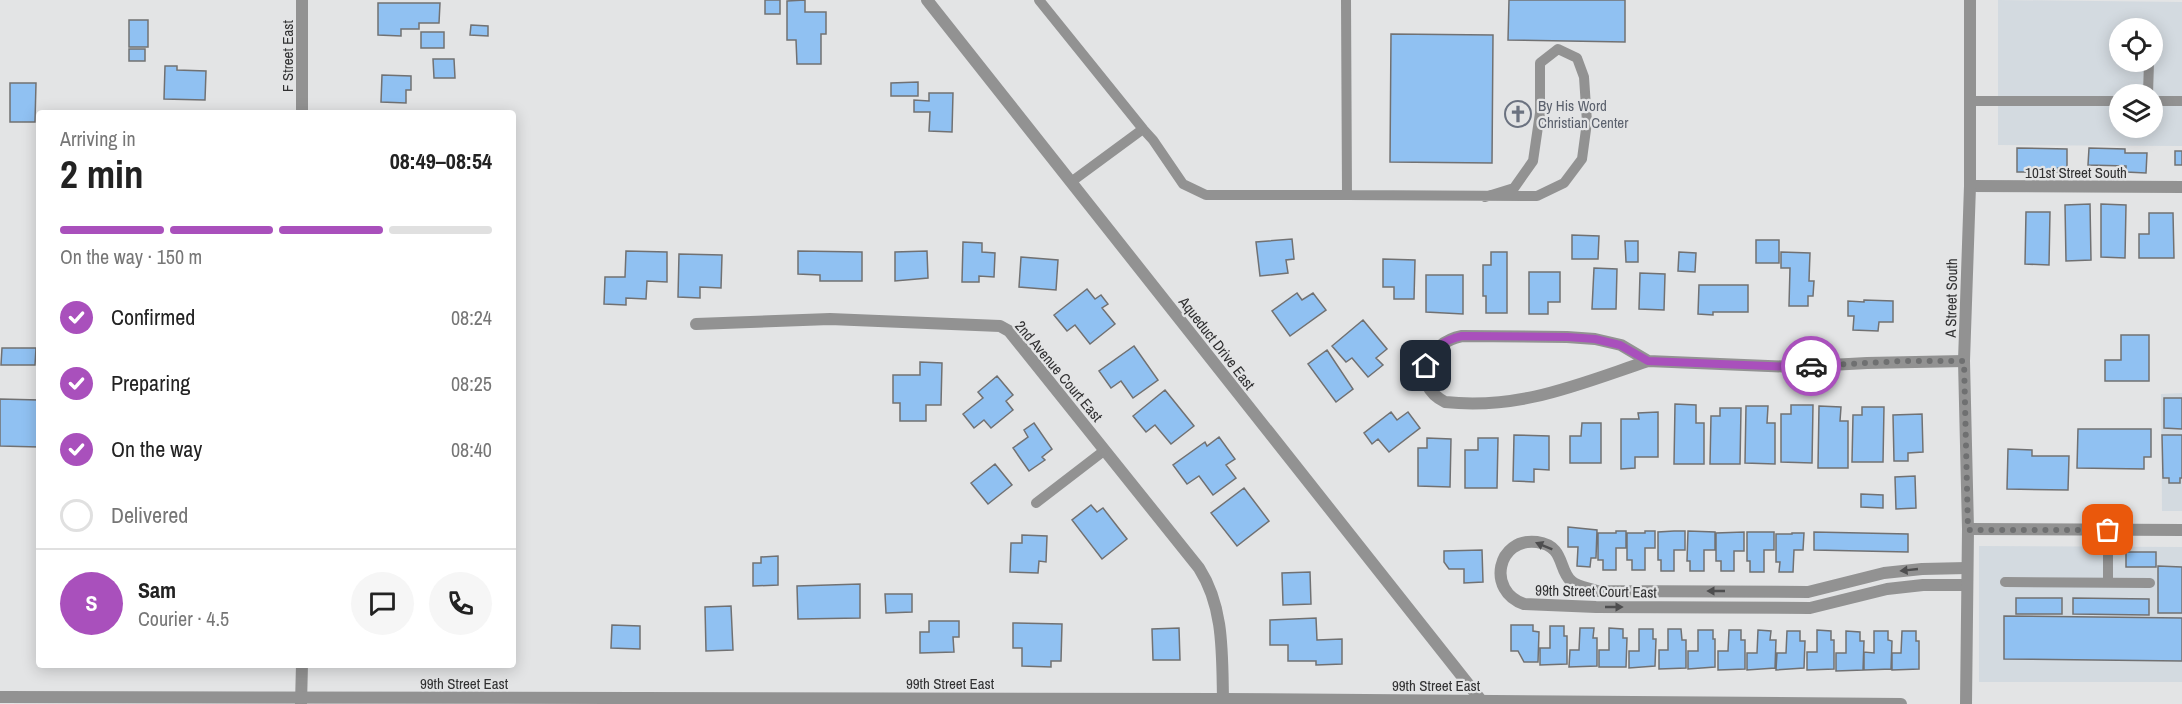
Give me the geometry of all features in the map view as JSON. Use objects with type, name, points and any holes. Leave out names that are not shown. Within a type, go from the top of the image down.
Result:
[{"type":"street","name":"F Street East","points":[[302,0],[302,110]]},
{"type":"street","name":"Aqueduct Drive East","points":[[927,0],[1483,702]]},
{"type":"street","name":"A Street South","points":[[1966,704],[1968,530],[1964,361],[1970,186],[1970,0]]},
{"type":"street","name":"101st Street South","points":[[1970,186],[2182,187]]},
{"type":"street","name":"2nd Avenue Court East","points":[[696,324],[830,319],[1000,326],[1010,331],[1210,584],[1221,636],[1224,699]]},
{"type":"street","points":[[1648,361],[1620,345],[1595,339],[1462,336],[1449,339],[1438,346],[1429,357],[1426,380],[1429,389],[1445,402],[1516,401],[1554,393],[1648,361],[1794,367],[1878,362],[1964,361]]},
{"type":"street","points":[[1968,530],[2182,530]]},
{"type":"street","name":"99th Street Court East","points":[[1967,568],[1884,573],[1808,591],[1597,591],[1573,584],[1555,551],[1540,542],[1531,542],[1522,543],[1508,552],[1503,560],[1500,575],[1505,591],[1516,602],[1596,607],[1810,608],[1887,589],[1923,585],[1967,585]]},
{"type":"street","points":[[302,668],[302,701]]},
{"type":"street","name":"99th Street East","points":[[0,697],[302,701],[1224,699],[1901,704]]},
{"type":"lane","points":[[1039,0],[1153,140],[1183,184],[1206,195],[1485,197],[1537,196],[1564,183],[1582,159],[1587,122],[1584,77],[1577,57],[1558,50],[1540,63],[1540,113],[1533,161],[1514,188],[1485,197]]},
{"type":"lane","points":[[1346,0],[1347,195]]},
{"type":"lane","points":[[1969,101],[2109,101]]},
{"type":"lane","points":[[2163,101],[2182,101]]},
{"type":"lane","points":[[1071,182],[1143,129]]},
{"type":"lane","points":[[1036,504],[1105,450]]},
{"type":"lane","points":[[2108,530],[2108,583]]},
{"type":"lane","points":[[2005,582],[2150,583]]},
{"type":"shaded area","points":[[1998,0],[2182,2],[2182,146],[1998,145]]},
{"type":"shaded area","points":[[2182,393],[2182,511],[2162,511],[2161,394]]},
{"type":"shaded area","points":[[1979,546],[2182,547],[2182,682],[1979,682]]},
{"type":"building","points":[[765,0],[780,0],[780,14],[765,14]]},
{"type":"building","points":[[805,0],[805,12],[826,12],[826,34],[821,34],[821,64],[797,64],[796,40],[787,40],[787,1]]},
{"type":"building","points":[[1509,0],[1625,0],[1625,42],[1508,40]]},
{"type":"building","points":[[378,3],[440,3],[439,23],[419,23],[419,29],[401,29],[401,36],[378,35]]},
{"type":"building","points":[[129,20],[148,20],[148,47],[129,47]]},
{"type":"building","points":[[471,25],[488,26],[488,36],[470,35]]},
{"type":"building","points":[[421,32],[444,32],[444,48],[421,48]]},
{"type":"building","points":[[1391,34],[1493,35],[1492,163],[1390,162]]},
{"type":"building","points":[[129,49],[145,49],[145,61],[129,61]]},
{"type":"building","points":[[433,59],[454,59],[455,78],[434,78]]},
{"type":"building","points":[[165,66],[177,66],[177,70],[206,71],[205,100],[164,99]]},
{"type":"building","points":[[382,75],[411,76],[411,90],[406,90],[406,103],[381,102]]},
{"type":"building","points":[[918,82],[918,96],[891,96],[891,83]]},
{"type":"building","points":[[10,83],[36,83],[35,122],[10,122]]},
{"type":"building","points":[[929,93],[953,93],[952,132],[929,131],[930,112],[914,112],[914,100],[929,101]]},
{"type":"building","points":[[2017,148],[2067,149],[2067,168],[2058,168],[2058,172],[2017,172]]},
{"type":"building","points":[[2089,148],[2125,149],[2125,153],[2147,153],[2146,173],[2126,172],[2126,166],[2088,165]]},
{"type":"building","points":[[2175,151],[2182,151],[2182,165],[2175,165]]},
{"type":"building","points":[[2090,204],[2091,260],[2066,261],[2065,205]]},
{"type":"building","points":[[2101,204],[2126,205],[2125,258],[2101,257]]},
{"type":"building","points":[[2026,212],[2050,212],[2049,265],[2025,264]]},
{"type":"building","points":[[2149,213],[2173,213],[2174,258],[2139,258],[2139,234],[2149,234]]},
{"type":"building","points":[[1572,235],[1599,236],[1598,259],[1572,259]]},
{"type":"building","points":[[1292,239],[1294,259],[1286,260],[1288,273],[1260,276],[1256,242]]},
{"type":"building","points":[[1756,240],[1779,240],[1779,263],[1756,263]]},
{"type":"building","points":[[1625,241],[1638,241],[1638,262],[1626,262]]},
{"type":"building","points":[[963,242],[982,243],[982,252],[995,253],[994,277],[979,276],[979,282],[962,282]]},
{"type":"building","points":[[626,251],[667,252],[667,282],[647,281],[646,299],[626,298],[626,305],[604,304],[605,277],[625,277]]},
{"type":"building","points":[[798,251],[862,252],[862,281],[820,281],[820,275],[798,274]]},
{"type":"building","points":[[927,251],[928,278],[895,281],[895,252]]},
{"type":"building","points":[[1491,252],[1507,252],[1507,313],[1486,313],[1486,296],[1483,296],[1483,265],[1491,265]]},
{"type":"building","points":[[1679,252],[1696,253],[1695,272],[1678,271]]},
{"type":"building","points":[[1781,252],[1810,253],[1809,281],[1814,281],[1813,296],[1808,296],[1808,306],[1789,306],[1790,268],[1781,268]]},
{"type":"building","points":[[679,254],[722,255],[721,288],[700,287],[700,298],[678,297]]},
{"type":"building","points":[[1021,257],[1058,260],[1056,290],[1019,287]]},
{"type":"building","points":[[1383,259],[1415,260],[1414,299],[1394,299],[1394,287],[1383,287]]},
{"type":"building","points":[[1594,268],[1617,269],[1616,309],[1592,309]]},
{"type":"building","points":[[1529,272],[1560,272],[1560,302],[1548,302],[1548,314],[1529,314]]},
{"type":"building","points":[[1640,273],[1665,274],[1664,310],[1639,309]]},
{"type":"building","points":[[1426,275],[1463,275],[1463,314],[1426,312]]},
{"type":"building","points":[[1699,285],[1748,285],[1748,312],[1698,314]]},
{"type":"building","points":[[1087,289],[1095,299],[1101,295],[1108,304],[1102,308],[1115,324],[1090,344],[1075,325],[1067,331],[1054,315]]},
{"type":"building","points":[[1297,293],[1302,300],[1313,293],[1326,310],[1290,336],[1272,311]]},
{"type":"building","points":[[1864,300],[1893,301],[1893,322],[1879,322],[1878,331],[1853,330],[1854,316],[1848,316],[1848,301],[1864,302]]},
{"type":"building","points":[[1363,320],[1387,349],[1376,358],[1383,365],[1368,377],[1352,358],[1346,362],[1332,346]]},
{"type":"building","points":[[2121,335],[2149,335],[2149,381],[2105,381],[2105,360],[2121,360]]},
{"type":"building","points":[[1134,346],[1158,380],[1133,398],[1121,381],[1111,388],[1099,371]]},
{"type":"building","points":[[2,348],[36,348],[35,365],[1,365]]},
{"type":"building","points":[[1327,350],[1353,389],[1336,402],[1308,364]]},
{"type":"building","points":[[920,362],[942,363],[941,405],[926,405],[926,421],[900,421],[900,403],[893,403],[893,375],[920,375]]},
{"type":"building","points":[[997,376],[1013,395],[1006,401],[1013,410],[991,428],[984,420],[974,428],[963,414],[983,398],[978,392]]},
{"type":"building","points":[[1165,390],[1194,426],[1171,444],[1155,425],[1146,432],[1133,416]]},
{"type":"building","points":[[2164,398],[2182,398],[2182,429],[2164,428]]},
{"type":"building","points":[[0,399],[36,400],[36,447],[0,446]]},
{"type":"building","points":[[1675,404],[1696,405],[1696,423],[1704,423],[1704,464],[1674,464]]},
{"type":"building","points":[[1791,405],[1813,405],[1812,463],[1781,462],[1781,414],[1791,414]]},
{"type":"building","points":[[1746,406],[1768,406],[1767,423],[1775,423],[1775,464],[1745,463]]},
{"type":"building","points":[[1819,406],[1841,407],[1840,421],[1848,421],[1848,468],[1818,468]]},
{"type":"building","points":[[1862,407],[1884,407],[1883,462],[1852,462],[1853,415],[1862,415]]},
{"type":"building","points":[[1720,408],[1741,408],[1740,464],[1710,464],[1711,416],[1720,416]]},
{"type":"building","points":[[1391,412],[1397,420],[1408,412],[1420,428],[1389,452],[1378,439],[1372,444],[1364,433]]},
{"type":"building","points":[[1658,412],[1658,457],[1635,457],[1635,468],[1621,469],[1621,419],[1639,419],[1638,413]]},
{"type":"building","points":[[1922,414],[1923,452],[1908,453],[1908,461],[1894,461],[1893,415]]},
{"type":"building","points":[[1034,423],[1052,449],[1042,457],[1045,460],[1029,471],[1013,448],[1028,437],[1024,430]]},
{"type":"building","points":[[1582,423],[1601,423],[1601,463],[1570,463],[1570,436],[1581,436]]},
{"type":"building","points":[[2078,429],[2151,429],[2151,457],[2144,457],[2144,469],[2077,468]]},
{"type":"building","points":[[1514,435],[1549,436],[1549,470],[1534,469],[1534,482],[1513,481]]},
{"type":"building","points":[[2162,435],[2182,435],[2180,483],[2169,483],[2169,478],[2163,478]]},
{"type":"building","points":[[1219,437],[1235,459],[1226,465],[1236,478],[1213,495],[1199,476],[1187,484],[1173,465],[1205,442],[1207,446]]},
{"type":"building","points":[[1427,438],[1451,439],[1450,487],[1418,486],[1418,448],[1427,448]]},
{"type":"building","points":[[1478,438],[1498,438],[1497,488],[1465,488],[1465,450],[1478,450]]},
{"type":"building","points":[[2008,449],[2032,450],[2032,456],[2069,456],[2068,490],[2007,489]]},
{"type":"building","points":[[995,464],[1012,485],[988,504],[971,483]]},
{"type":"building","points":[[1915,476],[1916,508],[1896,509],[1895,477]]},
{"type":"building","points":[[1244,488],[1269,521],[1237,546],[1211,513]]},
{"type":"building","points":[[1861,494],[1883,495],[1883,508],[1861,507]]},
{"type":"building","points":[[1091,505],[1097,512],[1103,508],[1127,539],[1102,559],[1072,520]]},
{"type":"building","points":[[1568,527],[1597,530],[1596,558],[1591,558],[1590,567],[1577,566],[1578,547],[1568,547]]},
{"type":"building","points":[[1616,531],[1626,531],[1626,548],[1616,548],[1616,570],[1603,570],[1603,560],[1598,560],[1598,533],[1616,533]]},
{"type":"building","points":[[1645,531],[1655,531],[1655,548],[1645,548],[1645,570],[1632,570],[1632,560],[1627,560],[1627,533],[1645,533]]},
{"type":"building","points":[[1685,531],[1685,550],[1674,550],[1674,571],[1661,571],[1661,560],[1658,560],[1658,532]]},
{"type":"building","points":[[1688,531],[1715,532],[1715,550],[1704,550],[1704,571],[1690,571],[1690,561],[1687,561]]},
{"type":"building","points":[[1744,532],[1744,551],[1734,551],[1734,571],[1721,571],[1721,561],[1716,561],[1716,533]]},
{"type":"building","points":[[1747,532],[1774,532],[1774,550],[1764,550],[1764,572],[1750,572],[1750,561],[1747,561]]},
{"type":"building","points":[[1814,532],[1908,534],[1908,552],[1814,550]]},
{"type":"building","points":[[1804,533],[1803,550],[1794,550],[1793,572],[1779,572],[1780,562],[1776,562],[1776,534]]},
{"type":"building","points":[[1022,535],[1047,536],[1046,562],[1039,561],[1038,573],[1010,572],[1011,543],[1022,543]]},
{"type":"building","points":[[1482,550],[1483,582],[1464,583],[1464,569],[1449,569],[1444,562],[1444,551]]},
{"type":"building","points":[[2126,552],[2156,552],[2156,567],[2126,567]]},
{"type":"building","points":[[778,556],[778,585],[753,586],[753,563],[761,563],[761,557]]},
{"type":"building","points":[[2158,566],[2182,567],[2182,613],[2158,613]]},
{"type":"building","points":[[1310,572],[1311,604],[1283,605],[1282,573]]},
{"type":"building","points":[[860,584],[860,618],[798,619],[797,586]]},
{"type":"building","points":[[885,594],[912,594],[912,612],[886,613]]},
{"type":"building","points":[[2016,598],[2062,598],[2062,614],[2016,614]]},
{"type":"building","points":[[2073,598],[2149,599],[2149,615],[2073,614]]},
{"type":"building","points":[[731,606],[733,650],[706,651],[705,607]]},
{"type":"building","points":[[2004,616],[2182,618],[2182,661],[2004,659]]},
{"type":"building","points":[[1316,618],[1317,640],[1342,639],[1342,664],[1316,665],[1316,661],[1288,661],[1288,645],[1270,645],[1270,620]]},
{"type":"building","points":[[929,621],[959,621],[959,637],[953,637],[954,652],[920,653],[920,632],[929,632]]},
{"type":"building","points":[[1013,623],[1062,624],[1061,661],[1051,661],[1051,667],[1022,666],[1022,648],[1013,648]]},
{"type":"building","points":[[612,625],[640,626],[640,649],[611,648]]},
{"type":"building","points":[[1511,625],[1533,625],[1533,631],[1539,632],[1538,662],[1524,662],[1518,651],[1511,651]]},
{"type":"building","points":[[1550,626],[1564,626],[1564,636],[1567,636],[1567,664],[1540,665],[1540,648],[1550,648]]},
{"type":"building","points":[[1179,628],[1180,660],[1153,660],[1152,629]]},
{"type":"building","points":[[1580,628],[1594,628],[1593,638],[1597,638],[1597,666],[1569,667],[1570,650],[1579,650]]},
{"type":"building","points":[[1609,628],[1623,629],[1623,638],[1627,638],[1626,667],[1599,667],[1599,650],[1609,650]]},
{"type":"building","points":[[1639,629],[1653,629],[1653,639],[1656,639],[1655,666],[1629,668],[1629,651],[1639,651]]},
{"type":"building","points":[[1668,629],[1681,629],[1682,640],[1686,640],[1686,668],[1659,669],[1659,650],[1668,650]]},
{"type":"building","points":[[1698,630],[1713,630],[1715,667],[1688,669],[1688,651],[1698,651]]},
{"type":"building","points":[[1729,630],[1741,630],[1741,640],[1745,640],[1745,669],[1718,670],[1718,651],[1728,651]]},
{"type":"building","points":[[1758,630],[1771,631],[1770,640],[1776,640],[1775,668],[1747,670],[1747,653],[1757,653]]},
{"type":"building","points":[[1817,630],[1831,631],[1831,640],[1834,640],[1834,669],[1807,670],[1807,652],[1817,652]]},
{"type":"building","points":[[1787,631],[1800,631],[1800,641],[1805,641],[1804,668],[1776,670],[1777,653],[1786,653]]},
{"type":"building","points":[[1846,631],[1860,632],[1860,641],[1864,641],[1863,670],[1836,671],[1836,653],[1846,653]]},
{"type":"building","points":[[1874,631],[1888,631],[1888,640],[1892,641],[1891,669],[1864,670],[1864,652],[1874,653]]},
{"type":"building","points":[[1902,631],[1916,631],[1916,641],[1919,641],[1919,669],[1892,670],[1892,653],[1901,653]]},
{"type":"way so far","points":[[1811,366],[1903,361],[1964,361],[1968,530],[2108,530]]},
{"type":"place","name":"By His Word Christian Center","points":[[1518,114]]},
{"type":"route","points":[[1426,366],[1429,357],[1438,346],[1449,339],[1462,336],[1595,339],[1620,345],[1648,361],[1811,366]]}]
